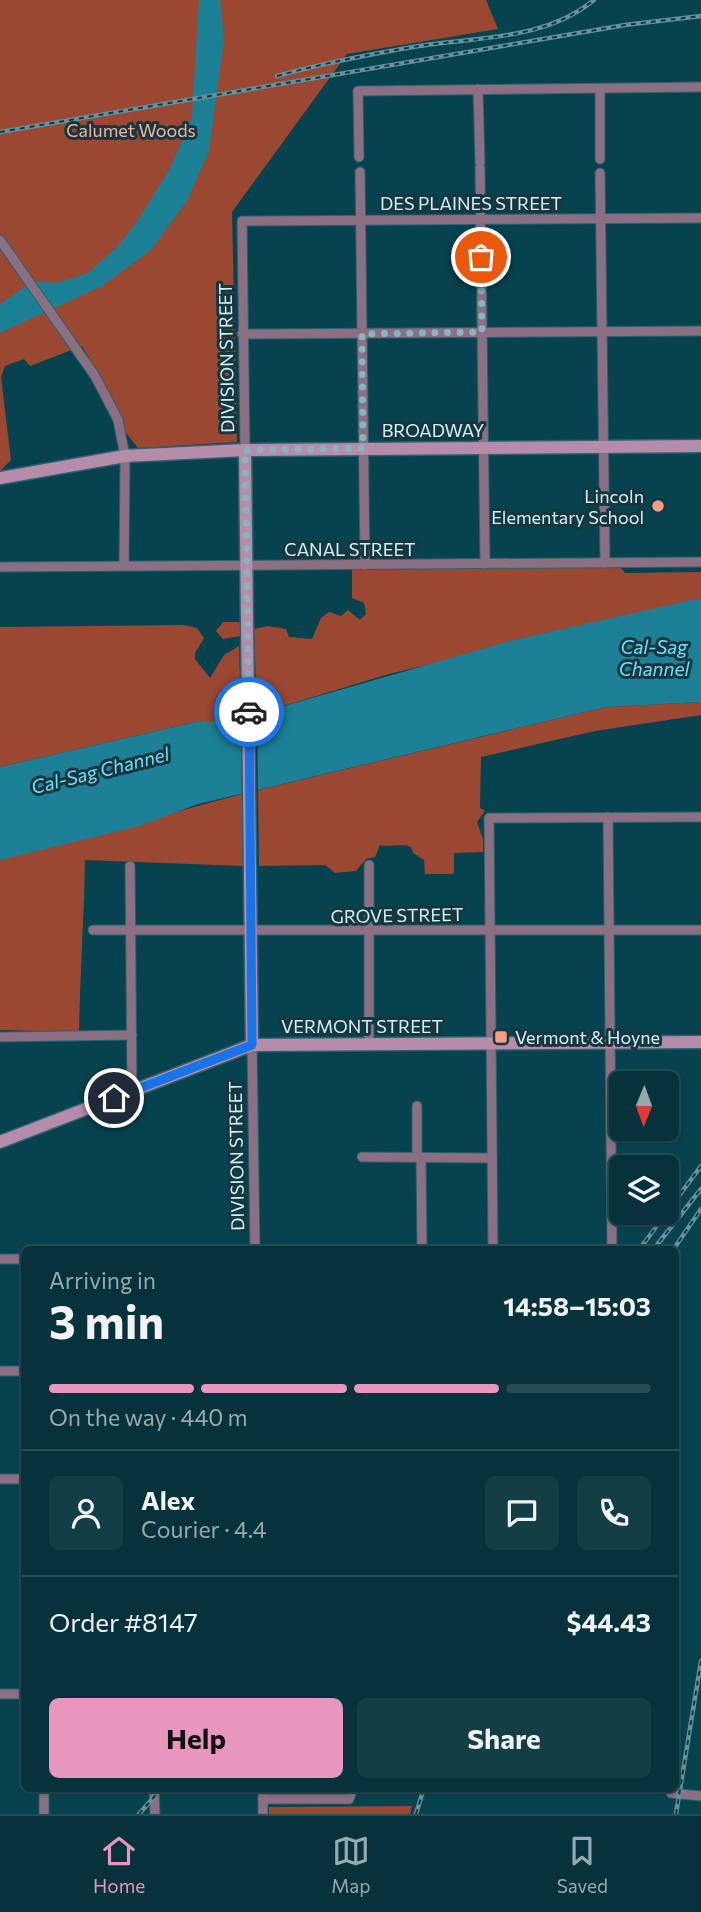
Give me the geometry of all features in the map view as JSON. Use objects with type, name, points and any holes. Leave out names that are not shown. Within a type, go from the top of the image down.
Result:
[{"type":"street","points":[[359,158],[358,91],[701,87]]},
{"type":"street","points":[[478,89],[485,564]]},
{"type":"street","points":[[600,89],[600,159]]},
{"type":"street","points":[[360,172],[365,565]]},
{"type":"street","points":[[600,173],[605,563]]},
{"type":"street","name":"DES PLAINES STREET","points":[[242,221],[701,218]]},
{"type":"street","name":"DIVISION STREET","points":[[242,221],[255,1246]]},
{"type":"street","points":[[0,240],[31,280],[105,392],[118,420],[125,456],[124,565]]},
{"type":"street","points":[[243,334],[701,331]]},
{"type":"street","name":"BROADWAY","points":[[0,478],[125,456],[245,450],[701,446]]},
{"type":"street","name":"CANAL STREET","points":[[0,567],[701,562]]},
{"type":"street","points":[[608,817],[611,1246]]},
{"type":"street","points":[[493,1246],[489,818],[701,817]]},
{"type":"street","points":[[369,865],[369,1044]]},
{"type":"street","points":[[130,866],[132,1091]]},
{"type":"street","name":"GROVE STREET","points":[[93,930],[701,929]]},
{"type":"street","points":[[0,1037],[132,1035]]},
{"type":"street","name":"VERMONT STREET","points":[[0,1142],[252,1045],[701,1042]]},
{"type":"street","points":[[416,1106],[422,1246]]},
{"type":"street","points":[[362,1157],[492,1158]]},
{"type":"street","points":[[0,1259],[21,1259]]},
{"type":"street","points":[[0,1371],[21,1370]]},
{"type":"street","points":[[0,1479],[21,1479]]},
{"type":"street","points":[[0,1694],[21,1694]]},
{"type":"street","points":[[44,1792],[44,1814]]},
{"type":"street","points":[[154,1792],[155,1814]]},
{"type":"street","points":[[263,1814],[263,1794],[349,1799],[352,1792]]},
{"type":"street","points":[[671,1793],[701,1796]]},
{"type":"green space","name":"Calumet Woods","points":[[0,0],[486,0],[498,29],[347,54],[232,212],[237,442],[138,448],[126,433],[119,411],[82,346],[30,366],[24,359],[5,366],[1,377],[11,460],[0,471]]},
{"type":"green space","points":[[620,567],[625,573],[701,572],[701,600],[389,674],[257,714],[254,629],[268,626],[286,629],[289,637],[312,639],[321,618],[329,612],[341,616],[348,610],[360,620],[366,614],[364,603],[352,598],[352,570]]},
{"type":"green space","points":[[223,622],[240,622],[240,636],[223,639],[216,631]]},
{"type":"green space","points":[[184,625],[197,628],[204,638],[195,653],[195,659],[210,678],[224,655],[239,646],[241,718],[229,722],[196,722],[0,767],[0,627]]},
{"type":"green space","points":[[701,702],[701,715],[595,731],[481,757],[480,808],[485,811],[477,822],[483,839],[483,852],[454,853],[454,874],[425,874],[424,860],[413,853],[411,847],[403,845],[380,845],[375,857],[366,859],[356,871],[335,873],[325,865],[259,866],[258,790],[606,707]]},
{"type":"green space","points":[[242,794],[243,866],[85,860],[79,1032],[0,1030],[0,860]]},
{"type":"green space","points":[[412,1806],[410,1814],[269,1814],[269,1807]]},
{"type":"water","points":[[199,0],[220,0],[224,39],[209,151],[187,201],[151,250],[102,286],[0,333],[0,304],[34,281],[57,283],[88,273],[121,243],[169,170],[192,118]]},
{"type":"water","name":"Cal-Sag Channel","points":[[701,600],[701,702],[606,707],[198,804],[139,826],[0,860],[0,767],[196,722],[229,722],[510,641]]},
{"type":"pier","points":[[257,710],[258,794],[242,798],[241,715]]},
{"type":"railway","points":[[277,76],[383,52],[533,30],[575,13],[594,0]]},
{"type":"railway","points":[[0,132],[625,25],[701,16]]},
{"type":"railway","points":[[642,1246],[701,1166]]},
{"type":"railway","points":[[656,1246],[701,1189]]},
{"type":"railway","points":[[676,1246],[701,1209]]},
{"type":"railway","points":[[676,1814],[701,1661]]},
{"type":"railway","points":[[139,1814],[158,1792]]},
{"type":"railway","points":[[416,1814],[423,1792]]},
{"type":"way so far","points":[[249,712],[245,450],[363,448],[362,334],[482,332],[481,257]]},
{"type":"place","name":"Lincoln Elementary School","points":[[658,506]]},
{"type":"place","name":"Vermont & Hoyne","points":[[501,1037]]},
{"type":"route","points":[[114,1098],[252,1045],[249,712]]}]
